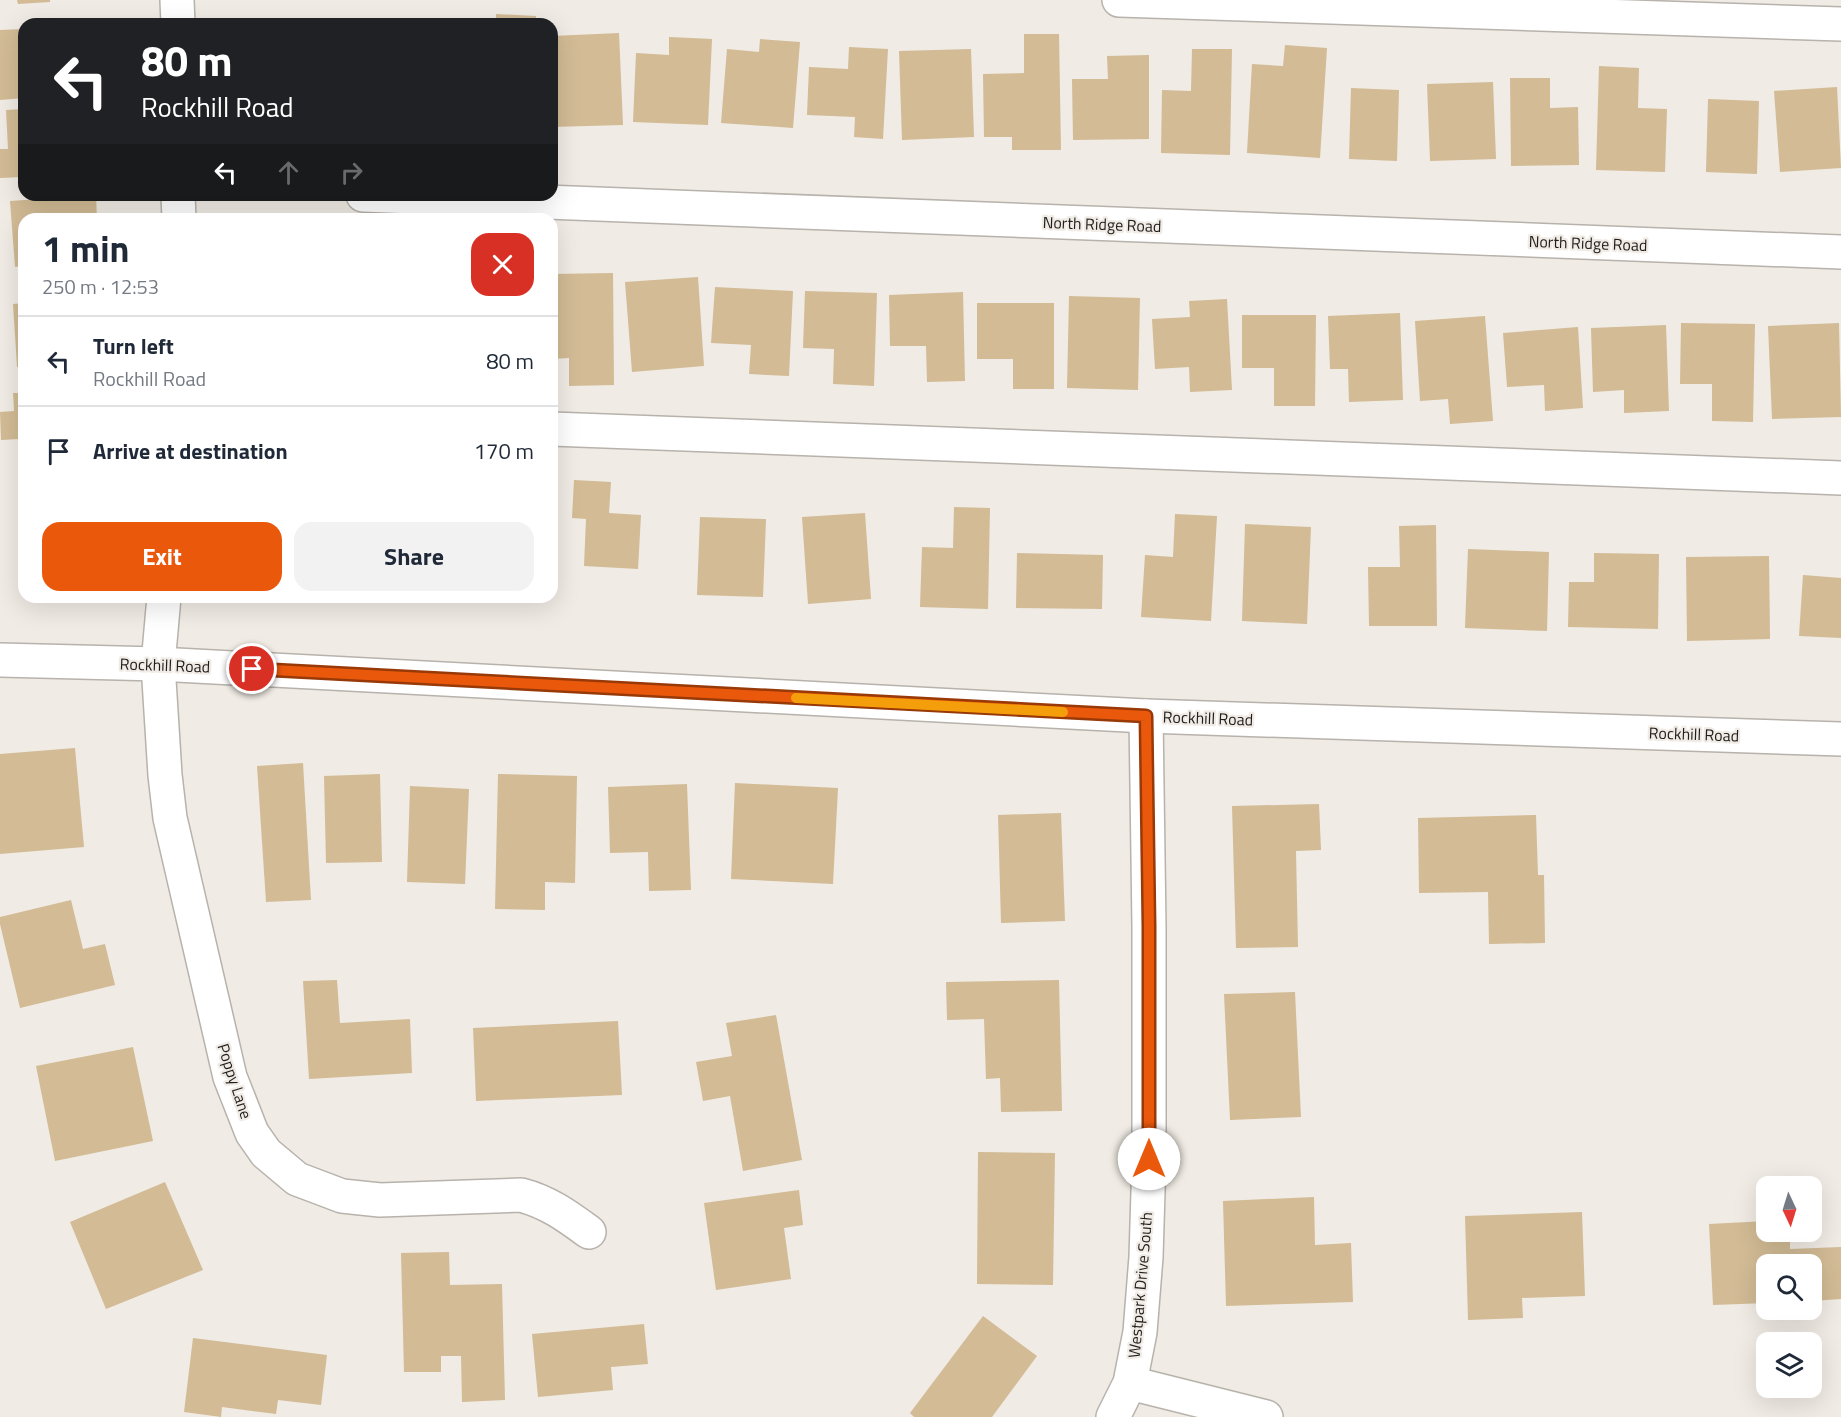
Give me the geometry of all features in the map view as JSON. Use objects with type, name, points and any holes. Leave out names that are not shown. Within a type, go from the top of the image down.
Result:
[{"type":"street","points":[[177,0],[178,18]]},
{"type":"street","points":[[1119,0],[1841,24]]},
{"type":"street","name":"North Ridge Road","points":[[519,201],[1841,252]]},
{"type":"street","points":[[558,429],[1841,478]]},
{"type":"street","name":"Poppy Lane","points":[[163,603],[158,664],[170,818],[230,1077],[252,1133],[266,1153],[297,1179],[342,1196],[380,1200],[521,1196],[539,1199],[555,1207],[589,1232]]},
{"type":"street","name":"Rockhill Road","points":[[0,660],[158,664],[1146,716],[1841,739]]},
{"type":"street","name":"Westpark Drive South","points":[[1113,1417],[1130,1383],[1140,1332],[1146,1257],[1149,1159],[1149,927],[1146,716]]},
{"type":"street","points":[[1130,1383],[1266,1417]]},
{"type":"building","points":[[17,0],[50,0],[50,2],[18,4]]},
{"type":"building","points":[[496,14],[536,16],[536,18],[496,18]]},
{"type":"building","points":[[18,29],[18,98],[0,100],[0,30]]},
{"type":"building","points":[[619,33],[623,125],[558,127],[558,36]]},
{"type":"building","points":[[1024,34],[1059,34],[1061,150],[1012,150],[1012,137],[984,137],[983,74],[1024,73]]},
{"type":"building","points":[[669,37],[712,39],[708,125],[633,122],[636,53],[669,55]]},
{"type":"building","points":[[760,39],[800,42],[793,128],[721,123],[727,49],[759,52]]},
{"type":"building","points":[[1285,45],[1327,48],[1320,158],[1247,153],[1252,64],[1283,66]]},
{"type":"building","points":[[849,47],[888,49],[883,139],[854,137],[855,117],[807,115],[809,67],[848,69]]},
{"type":"building","points":[[971,49],[974,137],[902,140],[899,51]]},
{"type":"building","points":[[1192,49],[1232,49],[1230,155],[1161,153],[1162,90],[1191,91]]},
{"type":"building","points":[[1149,55],[1149,139],[1073,140],[1072,79],[1108,79],[1107,56]]},
{"type":"building","points":[[1599,66],[1639,68],[1638,108],[1667,109],[1665,172],[1596,170]]},
{"type":"building","points":[[1510,78],[1550,78],[1550,108],[1578,107],[1579,165],[1511,166]]},
{"type":"building","points":[[1493,82],[1496,159],[1430,161],[1427,84]]},
{"type":"building","points":[[1837,87],[1841,168],[1780,172],[1774,91]]},
{"type":"building","points":[[1351,88],[1399,90],[1397,161],[1349,159]]},
{"type":"building","points":[[1708,99],[1759,101],[1757,174],[1706,172]]},
{"type":"building","points":[[18,109],[18,177],[0,178],[0,149],[8,149],[6,110]]},
{"type":"building","points":[[10,201],[96,201],[97,213],[18,213],[18,267],[15,267]]},
{"type":"building","points":[[613,273],[614,385],[569,386],[569,358],[558,359],[558,274]]},
{"type":"building","points":[[698,277],[704,366],[632,372],[625,282]]},
{"type":"building","points":[[715,287],[793,291],[789,376],[749,374],[751,345],[711,343]]},
{"type":"building","points":[[805,291],[877,293],[874,386],[833,384],[834,349],[803,348]]},
{"type":"building","points":[[963,292],[965,381],[927,382],[926,346],[890,346],[889,295]]},
{"type":"building","points":[[1069,296],[1140,298],[1138,390],[1067,388]]},
{"type":"building","points":[[1227,299],[1232,390],[1190,392],[1189,367],[1155,369],[1152,319],[1190,317],[1189,301]]},
{"type":"building","points":[[977,303],[1054,303],[1054,389],[1013,389],[1013,359],[977,359]]},
{"type":"building","points":[[13,304],[18,304],[18,367],[17,367]]},
{"type":"building","points":[[1400,313],[1403,400],[1349,402],[1348,369],[1330,369],[1328,316]]},
{"type":"building","points":[[1242,315],[1316,315],[1315,406],[1274,406],[1274,368],[1242,368]]},
{"type":"building","points":[[1485,316],[1493,421],[1450,424],[1448,399],[1420,401],[1415,321]]},
{"type":"building","points":[[1681,323],[1755,324],[1753,422],[1712,421],[1712,384],[1680,384]]},
{"type":"building","points":[[1839,323],[1841,417],[1772,419],[1768,326]]},
{"type":"building","points":[[1666,325],[1669,411],[1624,413],[1624,390],[1593,392],[1591,328]]},
{"type":"building","points":[[1578,327],[1583,408],[1545,411],[1544,385],[1507,387],[1503,333]]},
{"type":"building","points":[[13,393],[18,393],[18,439],[1,440],[0,412],[14,411]]},
{"type":"building","points":[[574,480],[611,482],[609,513],[641,515],[638,569],[584,566],[586,519],[572,518]]},
{"type":"building","points":[[954,507],[990,508],[988,609],[920,607],[922,547],[953,548]]},
{"type":"building","points":[[865,513],[871,599],[808,604],[802,517]]},
{"type":"building","points":[[1175,514],[1217,516],[1211,621],[1141,617],[1145,555],[1173,557]]},
{"type":"building","points":[[700,517],[766,519],[763,597],[697,595]]},
{"type":"building","points":[[1245,524],[1311,527],[1307,624],[1242,621]]},
{"type":"building","points":[[1436,525],[1437,626],[1369,626],[1368,567],[1400,567],[1399,526]]},
{"type":"building","points":[[1468,549],[1549,552],[1547,631],[1465,628]]},
{"type":"building","points":[[1017,553],[1103,555],[1102,609],[1016,608]]},
{"type":"building","points":[[1594,553],[1659,554],[1658,629],[1568,627],[1569,582],[1594,582]]},
{"type":"building","points":[[1769,556],[1770,639],[1687,641],[1686,557]]},
{"type":"building","points":[[1803,575],[1841,578],[1841,638],[1799,636]]},
{"type":"building","points":[[75,748],[84,847],[0,854],[0,754]]},
{"type":"building","points":[[303,763],[311,900],[266,902],[257,766]]},
{"type":"building","points":[[380,774],[382,862],[326,863],[324,776]]},
{"type":"building","points":[[498,774],[577,776],[575,883],[545,882],[545,910],[495,909]]},
{"type":"building","points":[[735,783],[838,788],[833,884],[731,879]]},
{"type":"building","points":[[687,784],[691,890],[649,891],[648,852],[610,853],[608,787]]},
{"type":"building","points":[[410,786],[469,789],[465,884],[407,882]]},
{"type":"building","points":[[1319,804],[1321,850],[1296,851],[1298,947],[1236,948],[1232,806]]},
{"type":"building","points":[[1061,813],[1065,921],[1001,923],[998,815]]},
{"type":"building","points":[[1536,815],[1538,875],[1544,875],[1545,943],[1489,944],[1488,892],[1419,893],[1418,818]]},
{"type":"building","points":[[71,900],[83,949],[105,944],[115,985],[20,1008],[0,917]]},
{"type":"building","points":[[337,980],[340,1023],[410,1019],[412,1073],[309,1079],[303,981]]},
{"type":"building","points":[[1059,980],[1062,1111],[1001,1112],[1000,1078],[986,1079],[984,1019],[947,1020],[946,982]]},
{"type":"building","points":[[1295,992],[1301,1117],[1230,1120],[1224,994]]},
{"type":"building","points":[[776,1015],[802,1160],[743,1171],[730,1096],[703,1101],[696,1062],[732,1056],[726,1023]]},
{"type":"building","points":[[618,1021],[622,1095],[476,1101],[473,1028]]},
{"type":"building","points":[[133,1047],[153,1141],[55,1161],[36,1066]]},
{"type":"building","points":[[978,1152],[1055,1153],[1053,1285],[977,1284]]},
{"type":"building","points":[[165,1182],[203,1270],[106,1309],[70,1222]]},
{"type":"building","points":[[799,1190],[803,1225],[784,1228],[791,1279],[716,1290],[704,1203]]},
{"type":"building","points":[[1314,1197],[1315,1245],[1351,1243],[1353,1302],[1226,1306],[1223,1201]]},
{"type":"building","points":[[1582,1212],[1585,1296],[1522,1298],[1523,1318],[1468,1320],[1465,1216]]},
{"type":"building","points":[[1756,1222],[1756,1242],[1790,1242],[1790,1249],[1841,1247],[1841,1299],[1822,1300],[1822,1254],[1756,1254],[1756,1303],[1713,1305],[1709,1224]]},
{"type":"building","points":[[449,1252],[450,1285],[502,1284],[505,1400],[462,1402],[461,1356],[441,1356],[441,1372],[404,1372],[401,1253]]},
{"type":"building","points":[[983,1316],[1037,1356],[992,1417],[914,1417],[910,1413]]},
{"type":"building","points":[[644,1324],[648,1364],[611,1367],[613,1390],[538,1397],[532,1334]]},
{"type":"building","points":[[193,1338],[327,1355],[321,1405],[278,1400],[276,1414],[222,1407],[221,1417],[184,1412]]},
{"type":"slow traffic","points":[[796,698],[1063,712]]},
{"type":"route","points":[[252,669],[1146,716],[1149,1159]]}]
